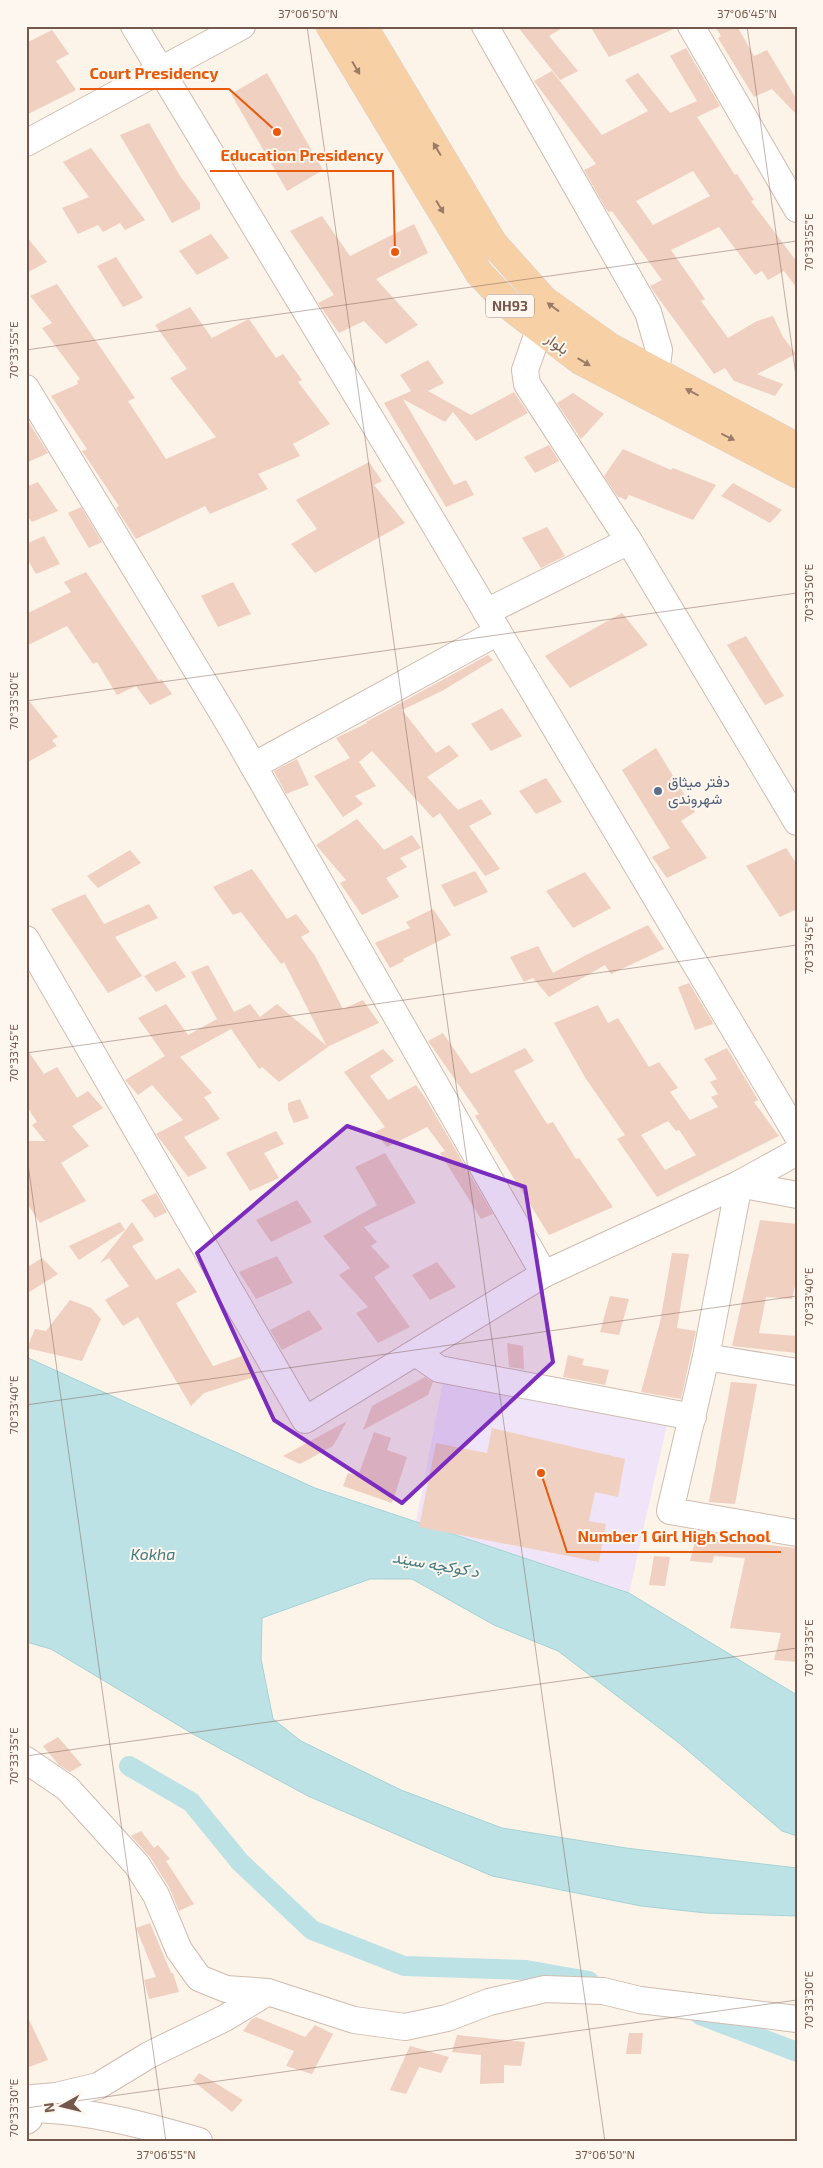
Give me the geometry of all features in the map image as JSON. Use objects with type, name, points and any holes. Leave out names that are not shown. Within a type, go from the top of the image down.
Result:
[{"type":"main road","name":"بلوار","points":[[330,26],[479,273],[513,309],[581,361],[644,396],[779,446]]},
{"type":"main road","name":"بلوار","points":[[363,26],[493,243],[544,300],[610,347],[779,446],[797,474]]},
{"type":"street","points":[[134,26],[797,1135]]},
{"type":"street","points":[[26,143],[242,26]]},
{"type":"street","points":[[485,26],[648,312],[659,350],[656,373]]},
{"type":"street","points":[[691,26],[797,209]]},
{"type":"street","points":[[539,330],[525,370],[527,384],[629,541],[797,822]]},
{"type":"street","points":[[26,388],[253,766],[544,1274]]},
{"type":"street","points":[[253,766],[629,541]]},
{"type":"street","points":[[26,939],[305,1420],[544,1274],[739,1184],[797,1152]]},
{"type":"street","points":[[739,1184],[797,1195]]},
{"type":"street","points":[[739,1184],[706,1357],[670,1511],[797,1533]]},
{"type":"street","points":[[416,1352],[439,1369],[693,1417]]},
{"type":"street","points":[[706,1357],[797,1372]]},
{"type":"street","points":[[26,1760],[68,1788],[137,1865],[156,1896],[179,1950],[200,1978],[226,1989],[268,1992],[354,2020],[405,2027],[447,2018],[489,2002],[545,1989],[603,1991],[640,2000],[797,2018]]},
{"type":"street","points":[[199,2141],[128,2120],[67,2110],[30,2123],[32,2098],[56,2096],[98,2086],[149,2055],[225,2018],[268,1992]]},
{"type":"highlighted area","points":[[347,1126],[525,1187],[553,1362],[402,1503],[274,1420],[197,1253]]},
{"type":"shaded area","points":[[443,1381],[667,1424],[629,1593],[416,1522]]},
{"type":"water","name":"Kokha","points":[[26,1357],[315,1488],[629,1593],[797,1695],[797,1836],[782,1831],[679,1743],[558,1651],[494,1625],[412,1579],[370,1579],[262,1618],[261,1659],[273,1719],[301,1741],[401,1790],[502,1828],[626,1848],[797,1868],[797,1916],[706,1913],[641,1906],[492,1876],[308,1796],[193,1734],[51,1649],[26,1642]]},
{"type":"building","points":[[517,26],[566,26],[549,36],[578,71],[560,80]]},
{"type":"building","points":[[590,26],[676,26],[676,28],[609,57]]},
{"type":"building","points":[[715,26],[737,26],[754,56],[767,50],[797,100],[797,115],[772,89],[754,97],[718,38],[721,36]]},
{"type":"building","points":[[52,30],[69,54],[56,61],[76,90],[26,115],[26,43]]},
{"type":"building","points":[[686,48],[720,106],[697,117],[735,175],[737,174],[754,200],[751,201],[797,262],[797,288],[784,271],[768,280],[762,271],[755,275],[719,227],[671,250],[705,299],[701,301],[728,338],[757,321],[773,316],[783,337],[796,354],[757,374],[783,384],[775,396],[734,381],[725,368],[714,374],[650,286],[662,280],[612,211],[609,212],[606,209],[584,170],[596,164],[534,81],[552,71],[602,135],[648,111],[625,80],[638,73],[670,113],[697,101],[670,56]],"holes":[[[693,171],[710,196],[653,225],[636,201]]]},
{"type":"building","points":[[267,73],[323,170],[287,191],[231,94]]},
{"type":"building","points":[[149,123],[180,176],[200,203],[200,209],[172,223],[120,135]]},
{"type":"building","points":[[91,148],[145,220],[125,230],[120,223],[103,232],[98,225],[78,234],[62,208],[89,197],[63,162]]},
{"type":"building","points":[[322,216],[350,256],[414,224],[428,253],[376,279],[418,325],[386,344],[364,321],[339,333],[318,303],[334,295],[290,231]]},
{"type":"building","points":[[211,234],[229,258],[197,275],[179,251]]},
{"type":"building","points":[[26,236],[47,262],[26,273]]},
{"type":"building","points":[[116,257],[143,298],[123,307],[97,266]]},
{"type":"building","points":[[57,284],[135,398],[128,401],[166,459],[216,437],[170,378],[187,369],[155,325],[190,307],[212,338],[249,319],[276,358],[283,354],[302,380],[298,382],[330,424],[293,444],[300,456],[258,474],[268,489],[210,514],[205,506],[136,539],[116,508],[119,506],[82,451],[87,449],[51,396],[78,384],[77,381],[80,379],[42,328],[52,323],[30,296]]},
{"type":"building","points":[[428,360],[444,383],[428,391],[471,415],[514,392],[528,413],[476,441],[453,412],[445,422],[403,399],[454,485],[466,480],[474,495],[446,507],[384,403],[411,391],[400,375]]},
{"type":"building","points":[[573,393],[604,414],[581,439],[557,403]]},
{"type":"building","points":[[26,418],[48,453],[26,463]]},
{"type":"building","points":[[549,445],[559,461],[535,473],[524,457]]},
{"type":"building","points":[[623,449],[671,470],[673,468],[716,485],[693,520],[629,495],[626,500],[617,496],[604,476]]},
{"type":"building","points":[[369,462],[382,481],[374,485],[405,523],[315,573],[291,544],[317,529],[296,500]]},
{"type":"building","points":[[38,482],[58,511],[32,522],[26,514],[26,487]]},
{"type":"building","points":[[733,483],[782,510],[770,523],[721,496]]},
{"type":"building","points":[[81,507],[102,542],[89,548],[68,513]]},
{"type":"building","points":[[547,527],[565,556],[541,568],[522,538]]},
{"type":"building","points":[[44,536],[60,564],[36,574],[26,557],[26,544]]},
{"type":"building","points":[[86,572],[159,681],[161,679],[172,694],[150,705],[136,686],[117,695],[97,662],[93,664],[67,626],[26,646],[26,614],[71,592],[64,582]]},
{"type":"building","points":[[233,582],[251,614],[218,627],[201,596]]},
{"type":"building","points":[[622,613],[648,645],[570,688],[545,656]]},
{"type":"building","points":[[746,636],[784,696],[765,705],[727,645]]},
{"type":"building","points":[[488,655],[493,660],[442,691],[402,710],[436,753],[449,745],[459,756],[427,777],[458,810],[481,799],[492,814],[469,826],[500,869],[485,876],[440,813],[433,818],[372,751],[359,762],[376,786],[355,796],[363,804],[343,817],[314,776],[350,758],[336,738],[367,723]]},
{"type":"building","points":[[26,697],[58,737],[52,740],[57,746],[26,763]]},
{"type":"building","points":[[502,708],[522,736],[491,751],[471,724]]},
{"type":"building","name":"دفتر میثاق شهروندی","points":[[656,748],[695,812],[681,821],[707,858],[667,878],[652,857],[670,848],[622,770]]},
{"type":"building","points":[[297,759],[309,785],[286,794],[274,771]]},
{"type":"building","points":[[546,778],[562,802],[536,814],[519,791]]},
{"type":"building","points":[[357,819],[384,850],[412,835],[421,848],[400,858],[407,867],[386,878],[399,897],[362,915],[340,883],[346,880],[316,845]]},
{"type":"building","points":[[786,848],[797,864],[797,909],[780,917],[746,866]]},
{"type":"building","points":[[130,850],[141,863],[98,888],[87,876]]},
{"type":"building","points":[[252,869],[287,919],[296,914],[310,932],[301,937],[315,956],[343,1009],[363,1000],[379,1023],[327,1047],[284,962],[281,964],[241,912],[233,915],[213,887]]},
{"type":"building","points":[[475,871],[488,892],[454,907],[441,885]]},
{"type":"building","points":[[585,872],[611,908],[573,928],[546,891]]},
{"type":"building","points":[[85,894],[104,924],[149,904],[158,918],[115,937],[142,976],[108,993],[51,909]]},
{"type":"building","points":[[433,909],[451,935],[403,959],[404,961],[390,968],[375,943],[410,928],[406,922]]},
{"type":"building","points":[[648,925],[664,949],[611,974],[605,965],[549,997],[533,978],[524,982],[510,957],[538,946],[553,973]]},
{"type":"building","points":[[175,961],[186,977],[156,992],[144,976]]},
{"type":"building","points":[[208,965],[234,1012],[250,1004],[260,1017],[277,1004],[328,1047],[279,1082],[262,1067],[259,1069],[231,1029],[180,1057],[212,1093],[204,1097],[220,1119],[184,1137],[207,1168],[188,1177],[156,1134],[183,1120],[152,1085],[138,1095],[125,1080],[165,1056],[138,1018],[166,1004],[188,1035],[217,1019],[191,972]]},
{"type":"building","points":[[689,983],[713,1024],[695,1030],[678,987]]},
{"type":"building","points":[[598,1005],[608,1023],[618,1018],[649,1067],[659,1062],[678,1088],[670,1092],[690,1120],[718,1107],[711,1097],[718,1094],[710,1082],[717,1079],[704,1059],[727,1048],[758,1100],[754,1102],[779,1136],[657,1197],[617,1139],[625,1135],[586,1079],[554,1023]],"holes":[[[668,1121],[676,1131],[679,1130],[696,1155],[665,1170],[641,1135]]]},
{"type":"building","points":[[443,1033],[471,1074],[525,1048],[534,1061],[514,1071],[547,1124],[553,1122],[576,1159],[579,1158],[613,1207],[549,1235],[475,1116],[479,1114],[428,1041]]},
{"type":"building","points":[[26,1048],[44,1074],[57,1067],[77,1098],[88,1091],[103,1108],[72,1126],[89,1146],[61,1163],[86,1201],[40,1223],[26,1202],[26,1141],[45,1141],[32,1125],[37,1122],[26,1105]]},
{"type":"building","points":[[383,1049],[394,1061],[370,1076],[388,1100],[416,1085],[493,1214],[481,1219],[440,1153],[445,1151],[427,1127],[387,1147],[375,1132],[385,1127],[344,1072]]},
{"type":"building","points":[[300,1099],[309,1118],[294,1123],[288,1110],[288,1103]]},
{"type":"building","points":[[276,1131],[284,1144],[264,1153],[279,1178],[250,1191],[226,1153]]},
{"type":"building","points":[[385,1153],[416,1203],[364,1227],[377,1242],[371,1246],[390,1267],[374,1277],[410,1327],[378,1343],[356,1313],[368,1307],[339,1275],[350,1268],[323,1236],[377,1205],[355,1167]]},
{"type":"building","points":[[156,1193],[167,1212],[155,1218],[141,1200]]},
{"type":"building","points":[[297,1200],[312,1222],[271,1242],[256,1220]]},
{"type":"building","points":[[760,1220],[797,1224],[797,1277],[792,1299],[766,1297],[759,1333],[797,1336],[797,1353],[732,1346]]},
{"type":"building","points":[[120,1222],[125,1230],[79,1260],[69,1246]]},
{"type":"building","points":[[132,1222],[144,1240],[132,1246],[156,1280],[179,1268],[197,1292],[176,1303],[213,1366],[245,1355],[254,1377],[204,1393],[191,1406],[138,1317],[123,1326],[105,1300],[129,1286],[109,1258],[100,1263]]},
{"type":"building","points":[[672,1253],[689,1254],[677,1328],[696,1331],[681,1399],[641,1392],[660,1322]]},
{"type":"building","points":[[277,1256],[293,1283],[256,1299],[239,1272]]},
{"type":"building","points":[[42,1258],[58,1274],[26,1294],[26,1268]]},
{"type":"building","points":[[437,1262],[456,1287],[430,1300],[412,1275]]},
{"type":"building","points":[[610,1296],[629,1299],[619,1335],[600,1332]]},
{"type":"building","points":[[70,1300],[91,1308],[101,1319],[82,1361],[27,1348],[35,1329],[46,1331]]},
{"type":"building","points":[[309,1310],[323,1329],[282,1350],[270,1330]]},
{"type":"building","points":[[507,1343],[523,1346],[524,1369],[509,1367]]},
{"type":"building","points":[[568,1355],[584,1359],[582,1365],[609,1370],[605,1385],[563,1377]]},
{"type":"building","points":[[425,1377],[433,1382],[428,1395],[363,1430],[372,1406]]},
{"type":"building","points":[[731,1382],[757,1384],[735,1504],[709,1502]]},
{"type":"building","points":[[347,1421],[333,1446],[300,1464],[283,1456]]},
{"type":"building","points":[[492,1428],[625,1459],[618,1497],[595,1492],[589,1521],[606,1524],[599,1562],[419,1527],[436,1443],[487,1453]]},
{"type":"building","points":[[374,1432],[391,1438],[387,1450],[407,1457],[392,1503],[343,1486],[348,1473],[358,1476]]},
{"type":"building","points":[[696,1537],[797,1548],[797,1662],[774,1660],[781,1633],[730,1628],[745,1558],[714,1556],[712,1563],[690,1561]]},
{"type":"building","points":[[654,1556],[670,1557],[665,1586],[649,1585]]},
{"type":"building","points":[[58,1737],[82,1765],[70,1772],[59,1765],[43,1746]]},
{"type":"building","points":[[141,1831],[154,1848],[158,1845],[170,1859],[166,1861],[194,1904],[179,1911],[169,1887],[150,1857],[131,1836]]},
{"type":"building","points":[[150,1923],[171,1973],[173,1973],[179,1992],[149,1999],[144,1980],[156,1977],[136,1928]]},
{"type":"building","points":[[26,2013],[48,2060],[26,2068]]},
{"type":"building","points":[[256,2017],[305,2037],[315,2025],[333,2034],[312,2074],[286,2066],[294,2051],[243,2031],[251,2020]]},
{"type":"building","points":[[629,2033],[643,2033],[641,2054],[626,2054]]},
{"type":"building","points":[[457,2035],[525,2042],[521,2066],[504,2065],[504,2083],[480,2084],[481,2055],[452,2052]]},
{"type":"building","points":[[410,2046],[449,2057],[441,2073],[419,2067],[406,2094],[390,2090]]},
{"type":"building","points":[[199,2073],[243,2100],[232,2112],[193,2081]]},
{"type":"waterway","points":[[129,1766],[191,1802],[240,1862],[312,1930],[404,1966],[526,1970],[589,1981]]},
{"type":"waterway","points":[[700,2015],[797,2052]]},
{"type":"place","name":"Court Presidency","points":[[277,132]]},
{"type":"place","name":"Education Presidency","points":[[395,252]]},
{"type":"place","name":"دفتر میثاق شهروندی","points":[[658,791]]},
{"type":"place","name":"Number 1 Girl High School","points":[[541,1473]]},
{"type":"water label","name":"د کوکچه سیند","points":[[436,1564]]}]
